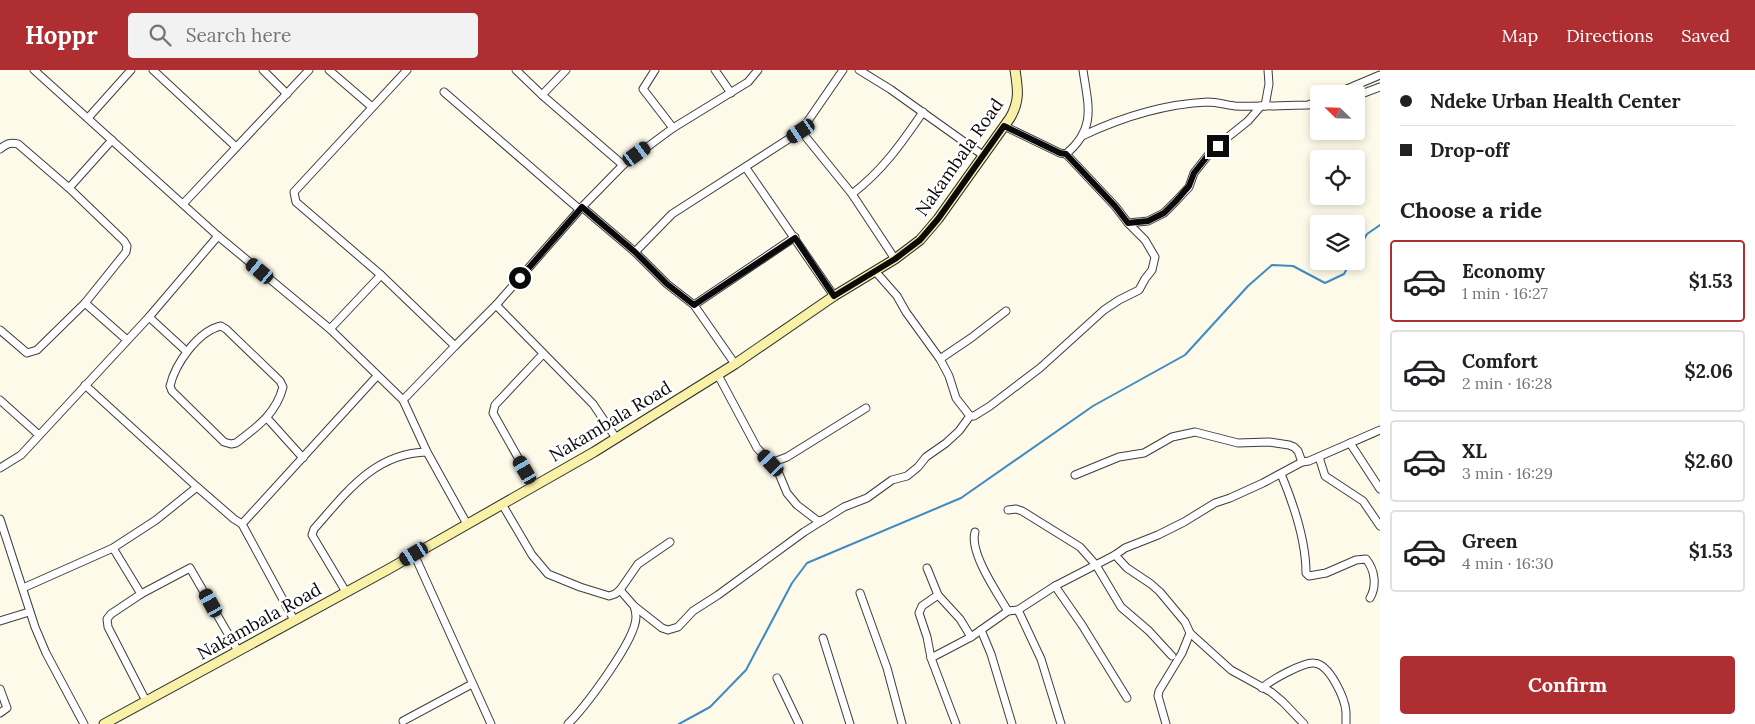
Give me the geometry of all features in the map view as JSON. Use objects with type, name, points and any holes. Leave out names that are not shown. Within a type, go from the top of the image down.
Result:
[{"type":"main road","name":"Nakambala Road","points":[[104,724],[346,592],[616,438],[718,375],[834,296],[895,259],[920,240],[938,219],[984,156],[1015,109],[1018,100],[1015,70]]},
{"type":"street","points":[[34,70],[218,236],[330,329],[403,400],[427,452],[467,524]]},
{"type":"street","points":[[88,118],[132,70]]},
{"type":"street","points":[[153,70],[236,147]]},
{"type":"street","points":[[263,70],[288,94]]},
{"type":"street","points":[[183,204],[309,70]]},
{"type":"street","points":[[329,70],[372,107]]},
{"type":"street","points":[[407,70],[294,192],[296,202],[381,275],[455,346]]},
{"type":"street","points":[[516,70],[623,165]]},
{"type":"street","points":[[542,95],[566,70]]},
{"type":"street","points":[[655,70],[643,89],[673,128]]},
{"type":"street","points":[[715,70],[731,93]]},
{"type":"street","points":[[403,400],[496,305],[581,208],[623,165],[673,128],[748,82],[758,70]]},
{"type":"street","points":[[635,252],[672,214],[801,131],[843,70]]},
{"type":"street","points":[[859,70],[890,89],[984,156]]},
{"type":"street","points":[[1066,154],[1082,136],[1090,112],[1083,70]]},
{"type":"street","points":[[1128,223],[1148,221],[1164,213],[1189,186],[1194,173],[1209,154],[1263,106],[1269,84],[1268,70]]},
{"type":"street","points":[[1356,85],[1380,75]]},
{"type":"street","points":[[1365,93],[1380,87]]},
{"type":"street","points":[[444,92],[635,252],[667,284],[694,305],[735,364]]},
{"type":"street","points":[[1082,136],[1137,114],[1171,106],[1211,102],[1234,106],[1310,104]]},
{"type":"street","points":[[852,194],[872,178],[887,162],[923,112]]},
{"type":"street","points":[[620,590],[634,606],[662,628],[668,630],[678,627],[700,606],[823,520],[844,507],[867,498],[878,488],[892,480],[907,476],[926,457],[959,431],[970,416],[974,416],[990,406],[1057,354],[1104,310],[1139,290],[1144,279],[1152,270],[1155,257],[1145,240],[1066,154],[1060,153],[1004,126]]},
{"type":"street","points":[[801,131],[852,194],[895,259]]},
{"type":"street","points":[[69,188],[112,140]]},
{"type":"street","points":[[0,149],[12,143],[18,144],[69,188],[124,240],[127,246],[126,252],[85,303],[33,353],[27,353],[0,330]]},
{"type":"street","points":[[746,168],[834,296]]},
{"type":"street","points":[[0,468],[21,455],[149,317],[218,236]]},
{"type":"street","points":[[694,305],[795,238]]},
{"type":"street","points":[[875,271],[897,296],[906,312],[940,359],[949,376],[956,398],[970,416]]},
{"type":"street","points":[[330,329],[381,275]]},
{"type":"street","points":[[85,303],[127,340]]},
{"type":"street","points":[[496,305],[593,404],[616,438]]},
{"type":"street","points":[[940,359],[1006,311]]},
{"type":"street","points":[[149,317],[186,351]]},
{"type":"street","points":[[221,326],[226,329],[284,387],[268,418],[236,443],[224,442],[172,391],[170,386],[172,378],[186,351],[215,327],[221,326]]},
{"type":"street","points":[[534,486],[493,413],[495,405],[544,354]]},
{"type":"street","points":[[718,375],[757,448],[777,470],[787,493],[818,521],[823,520]]},
{"type":"street","points":[[242,524],[377,376]]},
{"type":"street","points":[[85,385],[197,487],[242,524],[294,620]]},
{"type":"street","points":[[0,400],[39,435]]},
{"type":"street","points":[[771,463],[787,457],[866,408]]},
{"type":"street","points":[[268,418],[303,458]]},
{"type":"street","points":[[931,658],[971,637],[1008,611],[1018,610],[1055,586],[1125,548],[1158,535],[1184,522],[1214,503],[1230,498],[1302,462],[1380,430]]},
{"type":"street","points":[[1075,475],[1119,457],[1144,453],[1172,437],[1195,432],[1238,443],[1268,442],[1289,444],[1298,451],[1302,462]]},
{"type":"street","points":[[1350,443],[1380,489]]},
{"type":"street","points":[[346,592],[312,534],[314,529],[361,477],[403,454],[427,452]]},
{"type":"street","points":[[1319,456],[1325,476],[1363,501],[1380,526]]},
{"type":"street","points":[[1281,474],[1292,499],[1306,558],[1306,573],[1309,576],[1326,573],[1356,560],[1366,559],[1375,586],[1375,590],[1370,598]]},
{"type":"street","points":[[23,588],[113,548],[156,520],[197,487]]},
{"type":"street","points":[[502,504],[532,555],[548,574],[608,596],[620,590],[638,564],[670,542]]},
{"type":"street","points":[[1008,510],[1016,509],[1022,511],[1080,547],[1096,565],[1122,607],[1149,631],[1172,656]]},
{"type":"street","points":[[0,519],[29,612],[46,653],[84,724]]},
{"type":"street","points":[[975,532],[974,544],[982,565],[1008,611]]},
{"type":"street","points":[[113,548],[141,594]]},
{"type":"street","points":[[414,554],[491,724]]},
{"type":"street","points":[[1115,555],[1127,568],[1160,592],[1186,622],[1190,633],[1231,670],[1283,702],[1304,724]]},
{"type":"street","points":[[146,701],[107,623],[111,614],[141,594],[190,568],[238,651]]},
{"type":"street","points":[[927,568],[938,595],[960,619],[971,637]]},
{"type":"street","points":[[1055,586],[1082,625],[1127,698]]},
{"type":"street","points":[[860,593],[887,668],[902,724]]},
{"type":"street","points":[[938,595],[919,610],[931,658],[956,724]]},
{"type":"street","points":[[568,724],[586,706],[625,646],[636,621],[634,606]]},
{"type":"street","points":[[1018,610],[1041,659],[1062,724]]},
{"type":"street","points":[[0,622],[29,612]]},
{"type":"street","points":[[981,630],[991,654],[1012,724]]},
{"type":"street","points":[[1166,724],[1158,696],[1182,653],[1190,633]]},
{"type":"street","points":[[823,638],[850,724]]},
{"type":"street","points":[[1262,688],[1272,680],[1292,670],[1313,663],[1318,664],[1330,673],[1342,697],[1346,712],[1346,724]]},
{"type":"street","points":[[777,678],[799,724]]},
{"type":"street","points":[[403,721],[472,684]]},
{"type":"street","points":[[0,689],[7,708],[0,713]]},
{"type":"waterway","points":[[1365,237],[1380,225]]},
{"type":"waterway","points":[[679,724],[710,707],[746,670],[792,583],[807,563],[961,498],[1093,406],[1185,355],[1248,286],[1272,265],[1293,266],[1325,283],[1344,274],[1346,270]]},
{"type":"route","points":[[520,278],[582,207],[635,252],[667,284],[694,305],[795,238],[834,296],[895,259],[920,240],[938,219],[1004,126],[1060,153],[1066,154],[1115,206],[1128,223],[1142,223],[1164,213],[1189,186],[1194,173],[1218,146]]}]
